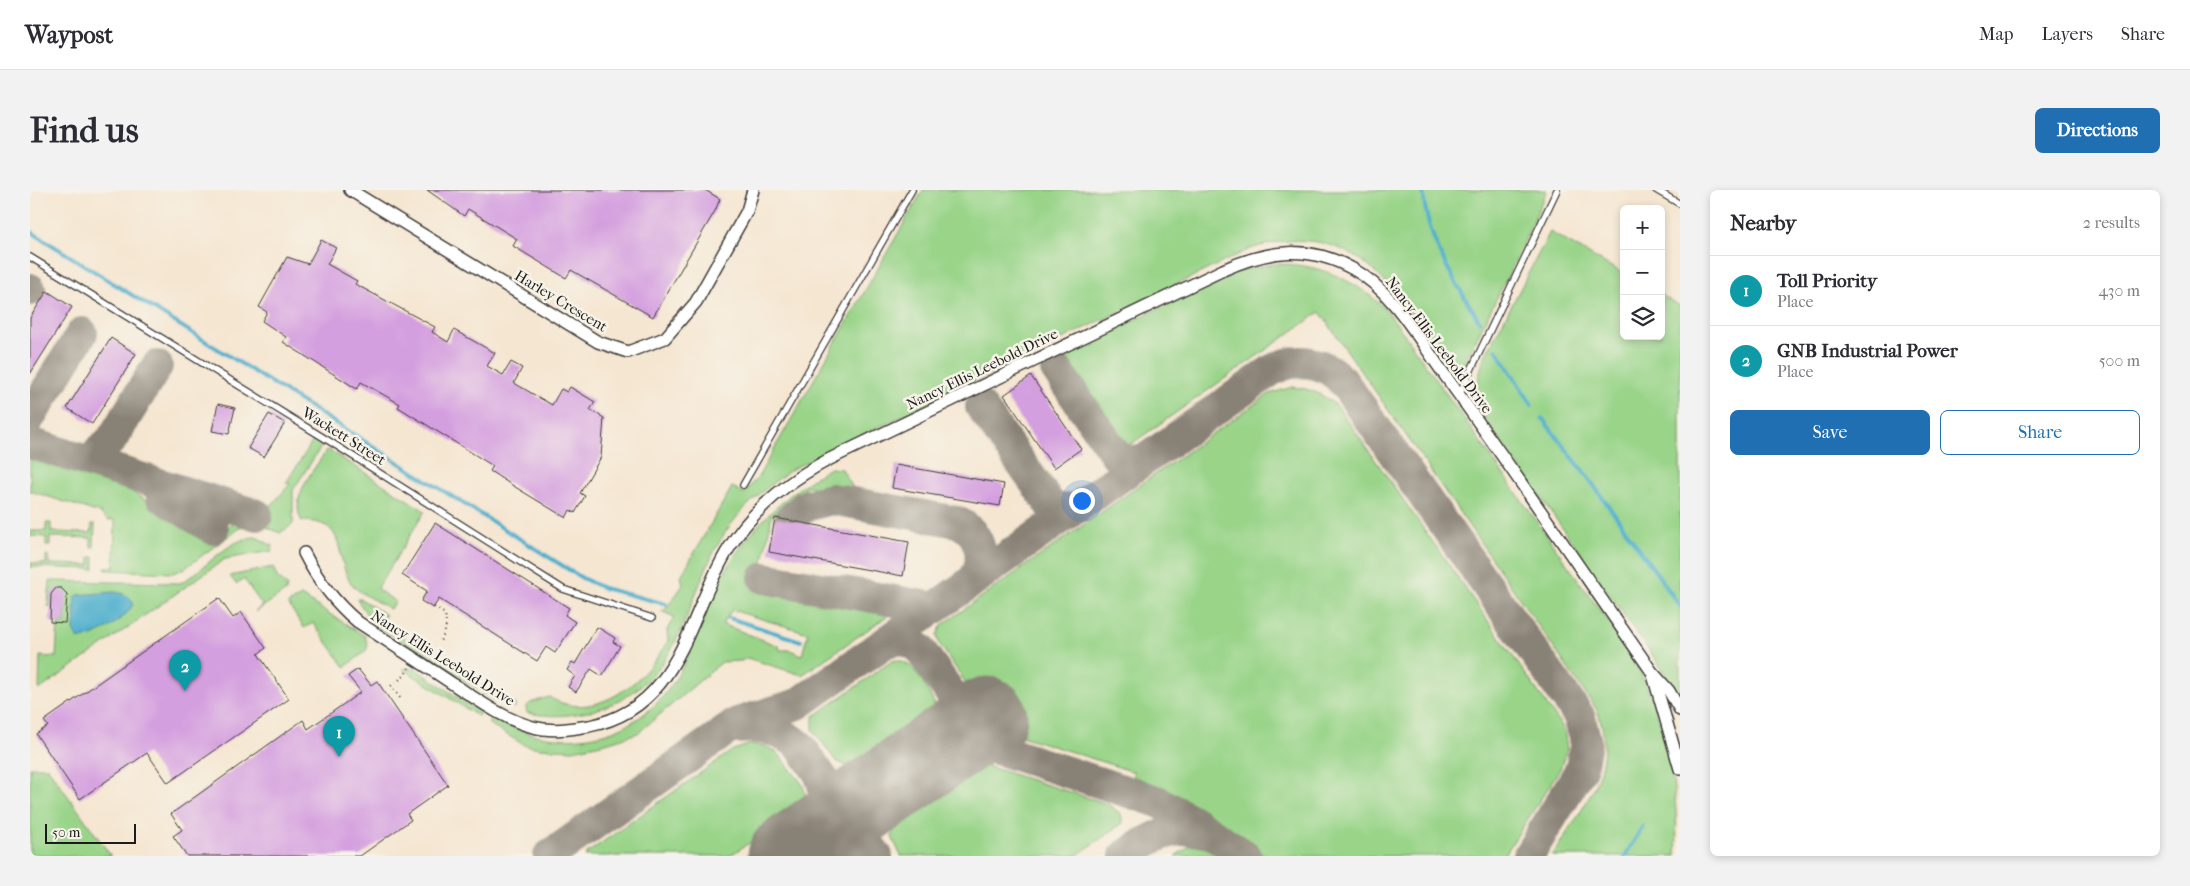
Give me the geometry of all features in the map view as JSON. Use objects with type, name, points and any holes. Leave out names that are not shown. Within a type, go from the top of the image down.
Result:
[{"type":"street","name":"Harley Crescent","points":[[350,190],[598,342],[628,352],[665,338],[696,302],[746,211],[753,190]]},
{"type":"street","name":"Nancy Ellis Leebold Drive","points":[[304,553],[318,580],[341,609],[396,647],[505,716],[533,727],[574,728],[602,723],[628,713],[657,689],[678,657],[710,582],[729,547],[765,505],[803,474],[834,457],[1241,262],[1270,253],[1292,252],[1326,258],[1354,269],[1369,279],[1390,300],[1459,395],[1652,672],[1669,691],[1680,710]]},
{"type":"street","name":"Nancy Ellis Leebold Drive","points":[[1652,672],[1680,769]]},
{"type":"lane","points":[[743,485],[912,190]]},
{"type":"lane","points":[[1459,395],[1557,190]]},
{"type":"lane","points":[[1656,190],[1680,204]]},
{"type":"lane","name":"Wackett Street","points":[[30,258],[313,431],[559,586],[578,595],[652,618]]},
{"type":"path","points":[[434,607],[444,614],[446,624],[446,632],[438,644]]},
{"type":"path","points":[[400,698],[391,686],[407,671]]},
{"type":"green space","points":[[923,190],[1547,190],[1516,260],[1461,369],[1449,368],[1411,313],[1391,289],[1370,268],[1346,252],[1319,242],[1287,241],[1250,249],[794,468],[754,499],[728,528],[714,552],[673,646],[661,665],[647,681],[630,694],[612,704],[592,711],[571,715],[527,713],[526,707],[530,703],[549,697],[566,704],[584,706],[601,702],[618,694],[633,683],[659,655],[668,640],[667,630],[674,617],[661,611],[665,610],[683,585],[681,576],[732,487],[744,493],[758,477]]},
{"type":"green space","points":[[1550,232],[1620,272],[1620,340],[1665,340],[1665,297],[1680,306],[1680,698],[1658,663],[1473,402],[1483,360]]},
{"type":"green space","points":[[1274,264],[1306,266],[1334,275],[1361,289],[1386,309],[1628,650],[1641,673],[1661,723],[1672,776],[1675,802],[1676,856],[1552,856],[1585,804],[1601,769],[1604,751],[1603,731],[1597,710],[1320,312],[1124,449],[1116,446],[1055,358],[1226,276],[1246,269]]},
{"type":"green space","points":[[1292,387],[1317,393],[1338,407],[1564,729],[1567,749],[1560,769],[1504,856],[1267,856],[1156,785],[1133,776],[1134,772],[1012,733],[1016,729],[987,683],[972,692],[939,643],[937,635],[942,625],[1269,394]]},
{"type":"green space","points":[[314,439],[321,443],[321,447],[293,490],[293,524],[280,533],[259,524],[242,526],[184,569],[173,573],[106,570],[105,567],[114,567],[115,520],[107,520],[100,513],[30,491],[30,454],[123,486],[211,541],[240,520],[253,517],[260,518],[290,484],[286,483]]},
{"type":"green space","points":[[329,450],[425,511],[377,589],[396,602],[390,609],[352,585],[345,569],[337,540],[327,526],[317,522],[302,521],[298,503],[301,493],[310,475],[326,451]]},
{"type":"green space","points":[[830,468],[842,469],[853,488],[843,493],[808,486],[772,515],[759,582],[890,606],[889,615],[802,675],[747,658],[741,661],[722,662],[638,733],[606,743],[573,750],[540,748],[524,745],[488,723],[495,719],[519,730],[544,737],[569,739],[594,736],[617,729],[639,718],[659,701],[675,680],[690,652],[722,577],[740,548],[774,510],[815,477]],"holes":[[[732,610],[808,633],[802,655],[790,650],[780,650],[779,646],[722,624]]]},
{"type":"green space","points":[[46,523],[51,523],[51,532],[91,533],[92,524],[95,524],[94,547],[91,547],[91,538],[50,537],[50,546],[46,546],[46,537],[30,536],[30,531],[46,531]]},
{"type":"green space","points":[[256,537],[273,546],[272,551],[225,559],[39,690],[40,656],[56,657],[58,623],[65,623],[66,608],[48,606],[50,581],[180,583],[235,543]]},
{"type":"green space","points":[[46,555],[49,556],[49,564],[90,565],[90,557],[94,557],[94,569],[30,567],[30,563],[46,564]]},
{"type":"green space","points":[[273,567],[277,577],[287,586],[286,591],[255,612],[262,605],[244,579],[236,584],[230,576]]},
{"type":"green space","points":[[301,596],[365,636],[368,646],[365,652],[345,667],[313,623],[304,628],[288,604]]},
{"type":"green space","points":[[357,599],[361,599],[386,615],[380,622],[496,697],[515,703],[515,708],[491,698],[379,627],[367,615]]},
{"type":"green space","points":[[898,660],[910,666],[924,684],[934,703],[932,713],[861,765],[848,766],[838,762],[813,730],[813,717],[892,661]]},
{"type":"green space","points":[[403,669],[417,670],[481,713],[478,716]]},
{"type":"green space","points":[[751,744],[764,746],[777,752],[803,785],[805,794],[803,800],[791,816],[729,856],[585,856],[733,750]]},
{"type":"green space","points":[[977,763],[1108,804],[1121,814],[1123,823],[1076,856],[901,856],[892,837],[897,820]]},
{"type":"green space","points":[[30,767],[47,767],[111,856],[30,856]]},
{"type":"green space","points":[[1197,841],[1216,847],[1231,856],[1175,856]]},
{"type":"water","points":[[114,592],[130,598],[133,604],[130,610],[117,622],[100,632],[84,638],[77,638],[74,632],[75,598],[78,595]]},
{"type":"building","points":[[427,190],[705,190],[720,199],[715,211],[653,317],[571,270],[566,278],[513,246],[517,239],[468,209],[464,216]]},
{"type":"building","points":[[321,240],[336,248],[327,264],[357,281],[355,284],[435,327],[432,332],[448,342],[454,330],[495,353],[487,366],[503,375],[511,362],[522,368],[514,383],[552,405],[561,389],[567,392],[570,387],[595,402],[590,410],[604,418],[601,457],[580,493],[585,496],[575,513],[570,510],[566,518],[507,482],[490,471],[493,466],[398,407],[400,404],[361,382],[357,389],[283,342],[286,337],[262,321],[267,312],[259,307],[287,257],[308,264]]},
{"type":"building","points":[[47,291],[72,307],[30,374],[30,318]]},
{"type":"building","points":[[111,338],[136,354],[92,424],[67,408]]},
{"type":"building","points":[[1031,376],[1081,449],[1054,468],[1004,395]]},
{"type":"building","points":[[218,404],[235,408],[229,434],[212,431]]},
{"type":"building","points":[[269,414],[285,423],[264,457],[248,448]]},
{"type":"building","points":[[896,465],[1004,484],[1000,506],[892,488]]},
{"type":"building","points":[[775,518],[909,542],[903,576],[769,552]]},
{"type":"building","points":[[435,523],[569,608],[565,615],[575,622],[555,653],[546,647],[537,661],[439,599],[433,608],[421,601],[427,591],[402,575]]},
{"type":"building","points":[[56,588],[61,588],[67,594],[65,623],[50,622],[51,594]]},
{"type":"building","points":[[219,598],[233,618],[241,612],[266,648],[258,654],[289,699],[168,783],[147,753],[80,799],[36,734],[48,726],[44,721]]},
{"type":"building","points":[[597,627],[615,638],[613,642],[620,646],[602,676],[591,669],[576,692],[568,687],[575,676],[567,670],[572,662],[575,664]]},
{"type":"building","points":[[358,669],[371,685],[377,681],[448,785],[407,814],[411,820],[360,856],[187,856],[173,836],[182,830],[171,814],[303,720],[308,729],[361,692],[348,676]]},
{"type":"waterway","points":[[1423,190],[1425,208],[1435,243],[1451,275],[1480,322]]},
{"type":"waterway","points":[[30,231],[582,578],[603,588],[666,604]]},
{"type":"waterway","points":[[1496,349],[1532,405]]},
{"type":"waterway","points":[[1542,418],[1587,476],[1680,606]]},
{"type":"waterway","points":[[729,618],[801,641]]},
{"type":"waterway","points":[[1625,856],[1643,826]]},
{"type":"taxiway","points":[[30,417],[82,333]]},
{"type":"taxiway","points":[[549,856],[737,723],[798,704],[1272,370],[1291,363],[1301,362],[1311,363],[1329,370],[1344,383],[1579,716],[1586,742],[1581,769],[1528,856]]},
{"type":"taxiway","points":[[89,461],[112,439],[157,366]]},
{"type":"taxiway","points":[[1056,369],[1116,455],[1130,462],[1145,459]]},
{"type":"taxiway","points":[[981,407],[1050,504],[1061,510],[1077,508]]},
{"type":"taxiway","points":[[30,443],[257,515]]},
{"type":"taxiway","points":[[162,497],[213,529]]},
{"type":"taxiway","points":[[790,519],[805,506],[831,499],[957,522],[972,533],[980,550],[979,568],[969,584]]},
{"type":"taxiway","points":[[764,578],[935,608]]},
{"type":"taxiway","points":[[888,641],[904,639],[919,648],[984,741],[991,747],[1159,802],[1193,821],[1246,856]]},
{"type":"taxiway","points":[[738,728],[755,727],[771,730],[786,736],[800,746],[877,856]]},
{"type":"taxiway","points":[[787,856],[806,840],[820,822],[825,802],[820,776]]},
{"type":"taxiway","points":[[1125,856],[1144,843],[1164,834],[1186,830],[1209,833]]},
{"type":"runway","points":[[788,856],[987,717]]},
{"type":"place","name":"GNB Industrial Power","points":[[185,691]]},
{"type":"place","name":"Toll Priority","points":[[339,757]]}]
